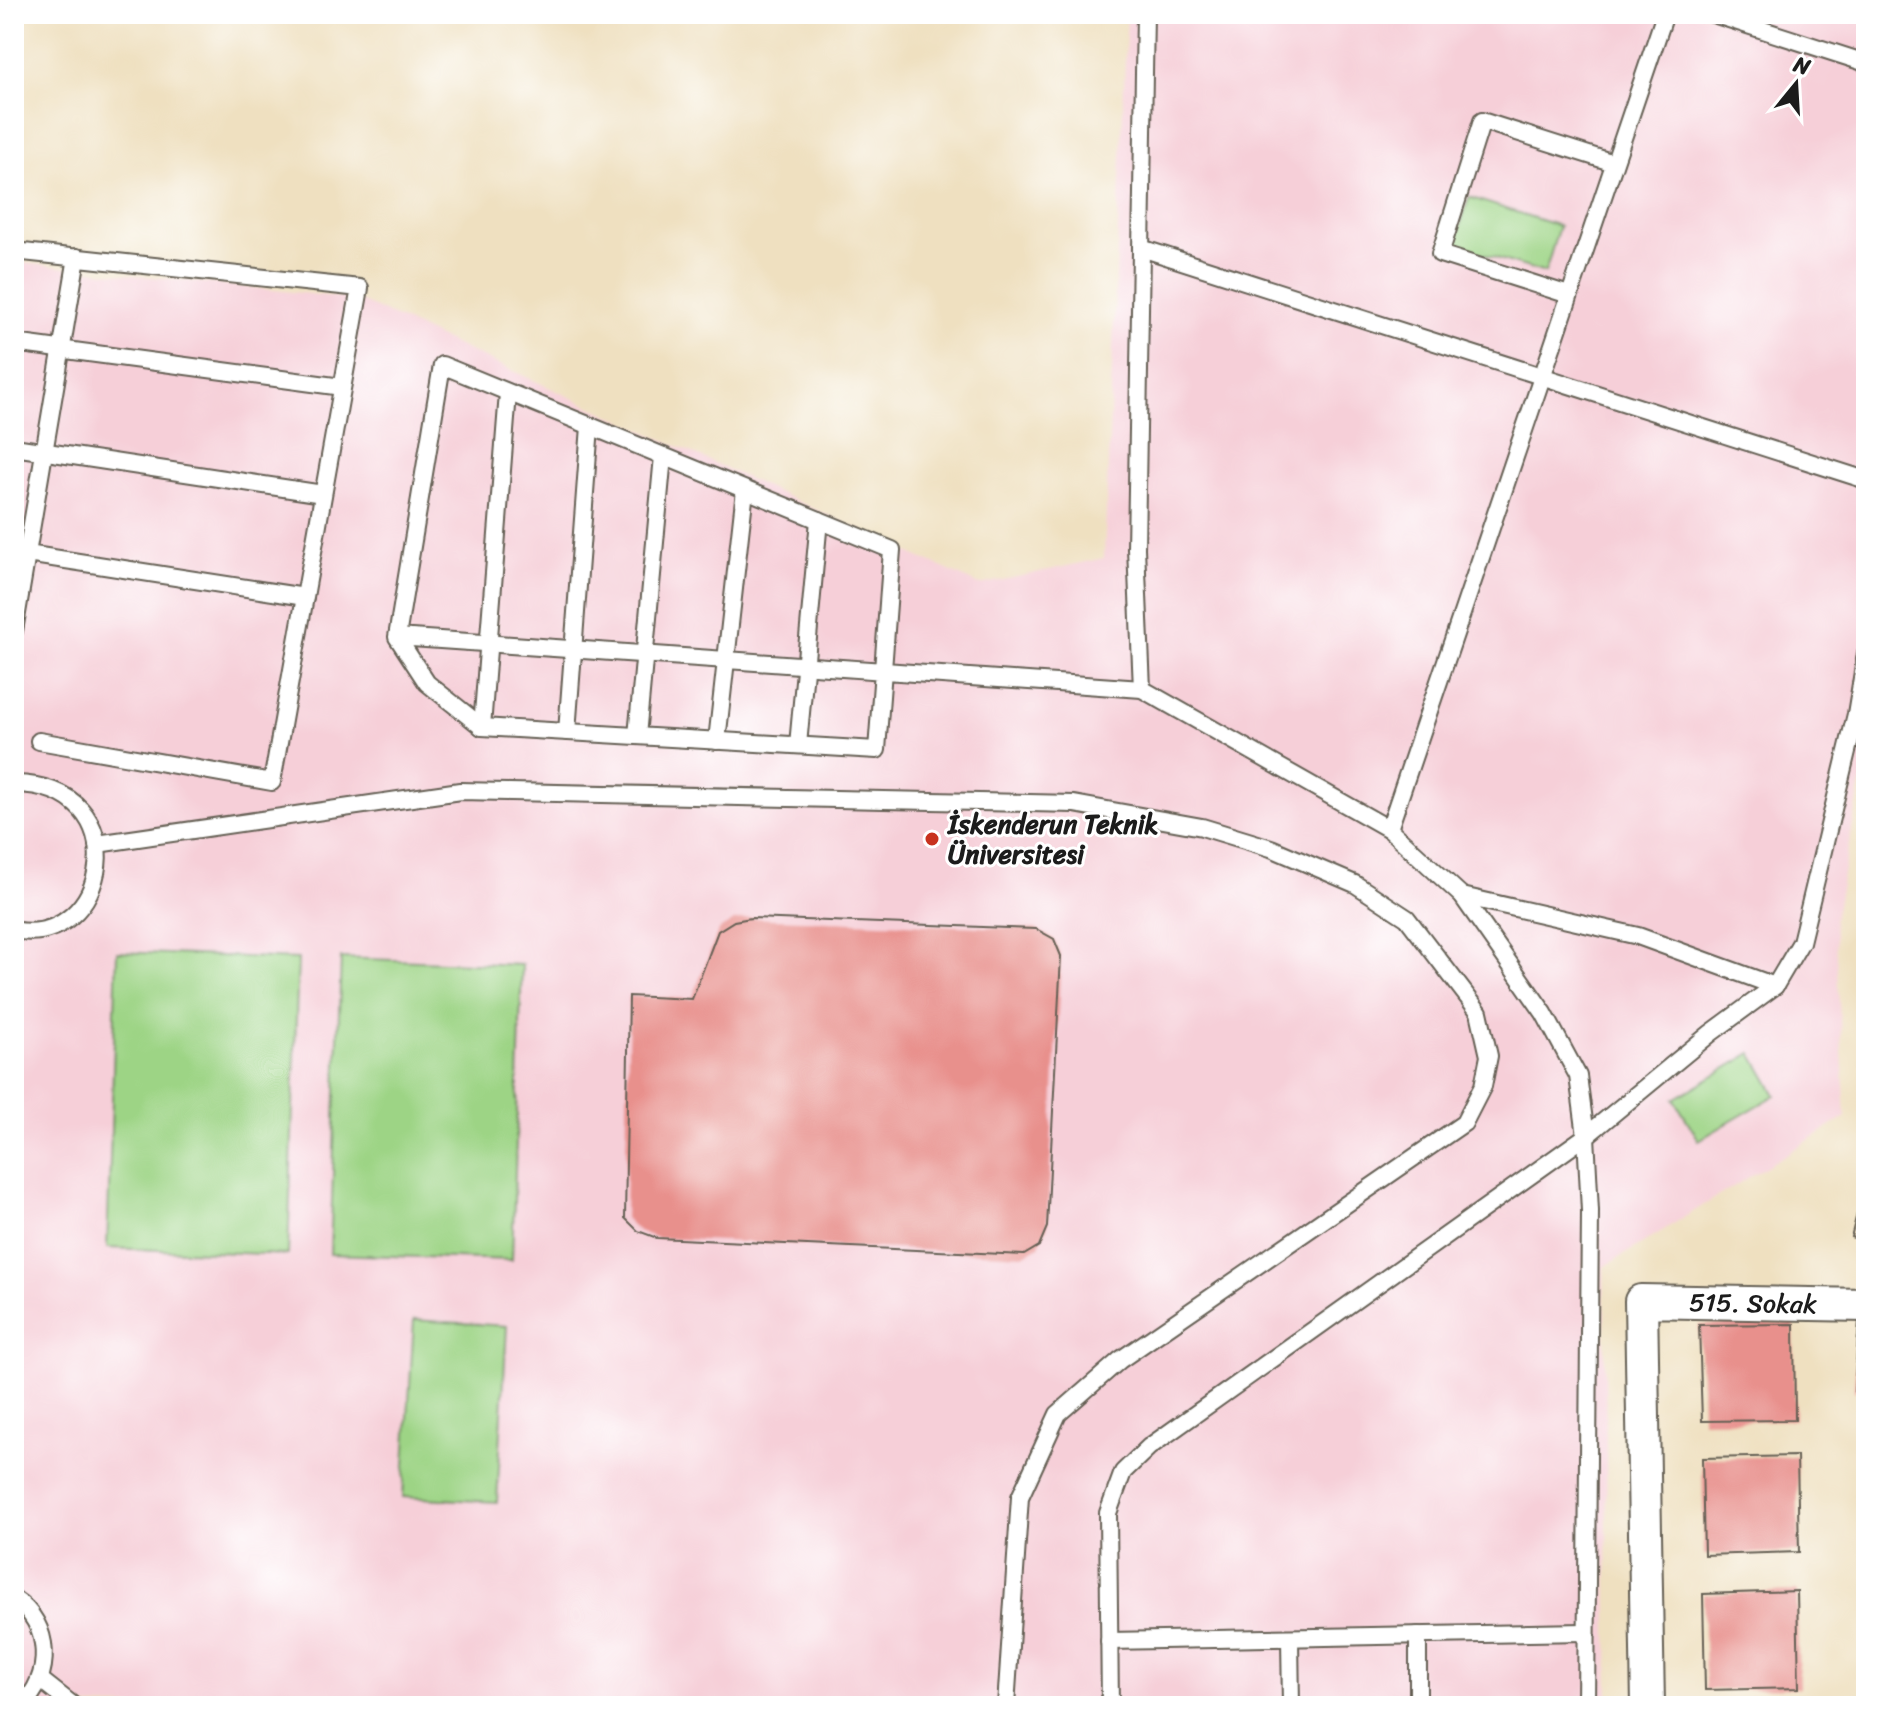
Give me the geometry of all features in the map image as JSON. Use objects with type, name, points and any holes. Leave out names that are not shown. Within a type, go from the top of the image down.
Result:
[{"type":"street","name":"515. Sokak","points":[[1648,1706],[1641,1301],[1866,1305]]},
{"type":"lane","points":[[1142,689],[1136,548],[1145,14]]},
{"type":"lane","points":[[1389,829],[1665,14]]},
{"type":"lane","points":[[1713,14],[1866,63]]},
{"type":"lane","points":[[1569,295],[1440,254],[1482,121],[1614,163]]},
{"type":"lane","points":[[1141,248],[1866,480]]},
{"type":"lane","points":[[14,251],[360,288],[272,782],[39,741]]},
{"type":"lane","points":[[14,631],[22,554],[46,452],[77,257]]},
{"type":"lane","points":[[14,343],[342,387]]},
{"type":"lane","points":[[442,365],[590,426],[892,550],[877,750],[482,727],[427,683],[397,637],[442,365]]},
{"type":"lane","points":[[482,727],[508,393]]},
{"type":"lane","points":[[567,732],[590,426]]},
{"type":"lane","points":[[14,447],[323,494]]},
{"type":"lane","points":[[637,736],[663,456]]},
{"type":"lane","points":[[717,741],[745,490]]},
{"type":"lane","points":[[798,745],[819,520]]},
{"type":"lane","points":[[22,554],[305,597]]},
{"type":"lane","points":[[397,637],[1142,689],[1389,829],[1462,896],[1544,1013],[1578,1076],[1586,1136],[1590,1211],[1586,1706]]},
{"type":"lane","points":[[1110,1706],[1108,1513],[1113,1491],[1135,1459],[1586,1136],[1711,1033],[1775,986],[1801,942],[1856,714],[1866,654]]},
{"type":"lane","points":[[14,784],[38,784],[62,793],[80,808],[94,829],[97,844],[96,878],[86,900],[69,917],[47,928],[14,930]]},
{"type":"lane","points":[[97,844],[460,791],[1074,804],[1202,827],[1271,848],[1355,884],[1407,918],[1479,1012],[1489,1056],[1483,1086],[1464,1123],[1120,1360],[1058,1414],[1020,1497],[1006,1706]]},
{"type":"lane","points":[[1462,896],[1638,936],[1775,986]]},
{"type":"lane","points":[[14,1599],[34,1618],[42,1637],[45,1658],[41,1680],[21,1706]]},
{"type":"lane","points":[[1109,1641],[1585,1632]]},
{"type":"lane","points":[[1418,1635],[1418,1706]]},
{"type":"lane","points":[[1290,1638],[1291,1706]]},
{"type":"lane","points":[[41,1680],[74,1706]]},
{"type":"shaded area","name":"İskenderun Teknik Üniversitesi","points":[[1127,14],[1866,14],[1866,758],[1834,920],[1846,1117],[1604,1267],[1609,1706],[14,1706],[14,262],[356,299],[980,585],[1104,558]]},
{"type":"green space","points":[[1469,197],[1559,226],[1545,273],[1454,245]]},
{"type":"green space","points":[[117,952],[298,959],[288,1255],[107,1248]]},
{"type":"green space","points":[[341,958],[522,965],[512,1260],[330,1254]]},
{"type":"green space","points":[[1752,1053],[1776,1095],[1699,1140],[1674,1099]]},
{"type":"green space","points":[[414,1320],[507,1326],[497,1502],[403,1497]]},
{"type":"building","points":[[751,918],[1036,929],[1054,939],[1061,956],[1047,1227],[1039,1246],[1024,1255],[657,1238],[638,1231],[625,1218],[629,996],[692,999],[718,931],[734,921]]},
{"type":"building","points":[[1861,1198],[1866,1200],[1866,1242],[1851,1237]]},
{"type":"building","points":[[1860,1307],[1866,1308],[1866,1392],[1854,1391]]},
{"type":"building","points":[[1794,1324],[1795,1420],[1702,1421],[1699,1325]]},
{"type":"building","points":[[1797,1456],[1799,1552],[1704,1555],[1702,1458]]},
{"type":"building","points":[[1797,1591],[1799,1688],[1705,1690],[1703,1594]]},
{"type":"place","name":"İskenderun Teknik Üniversitesi","points":[[932,839]]}]
